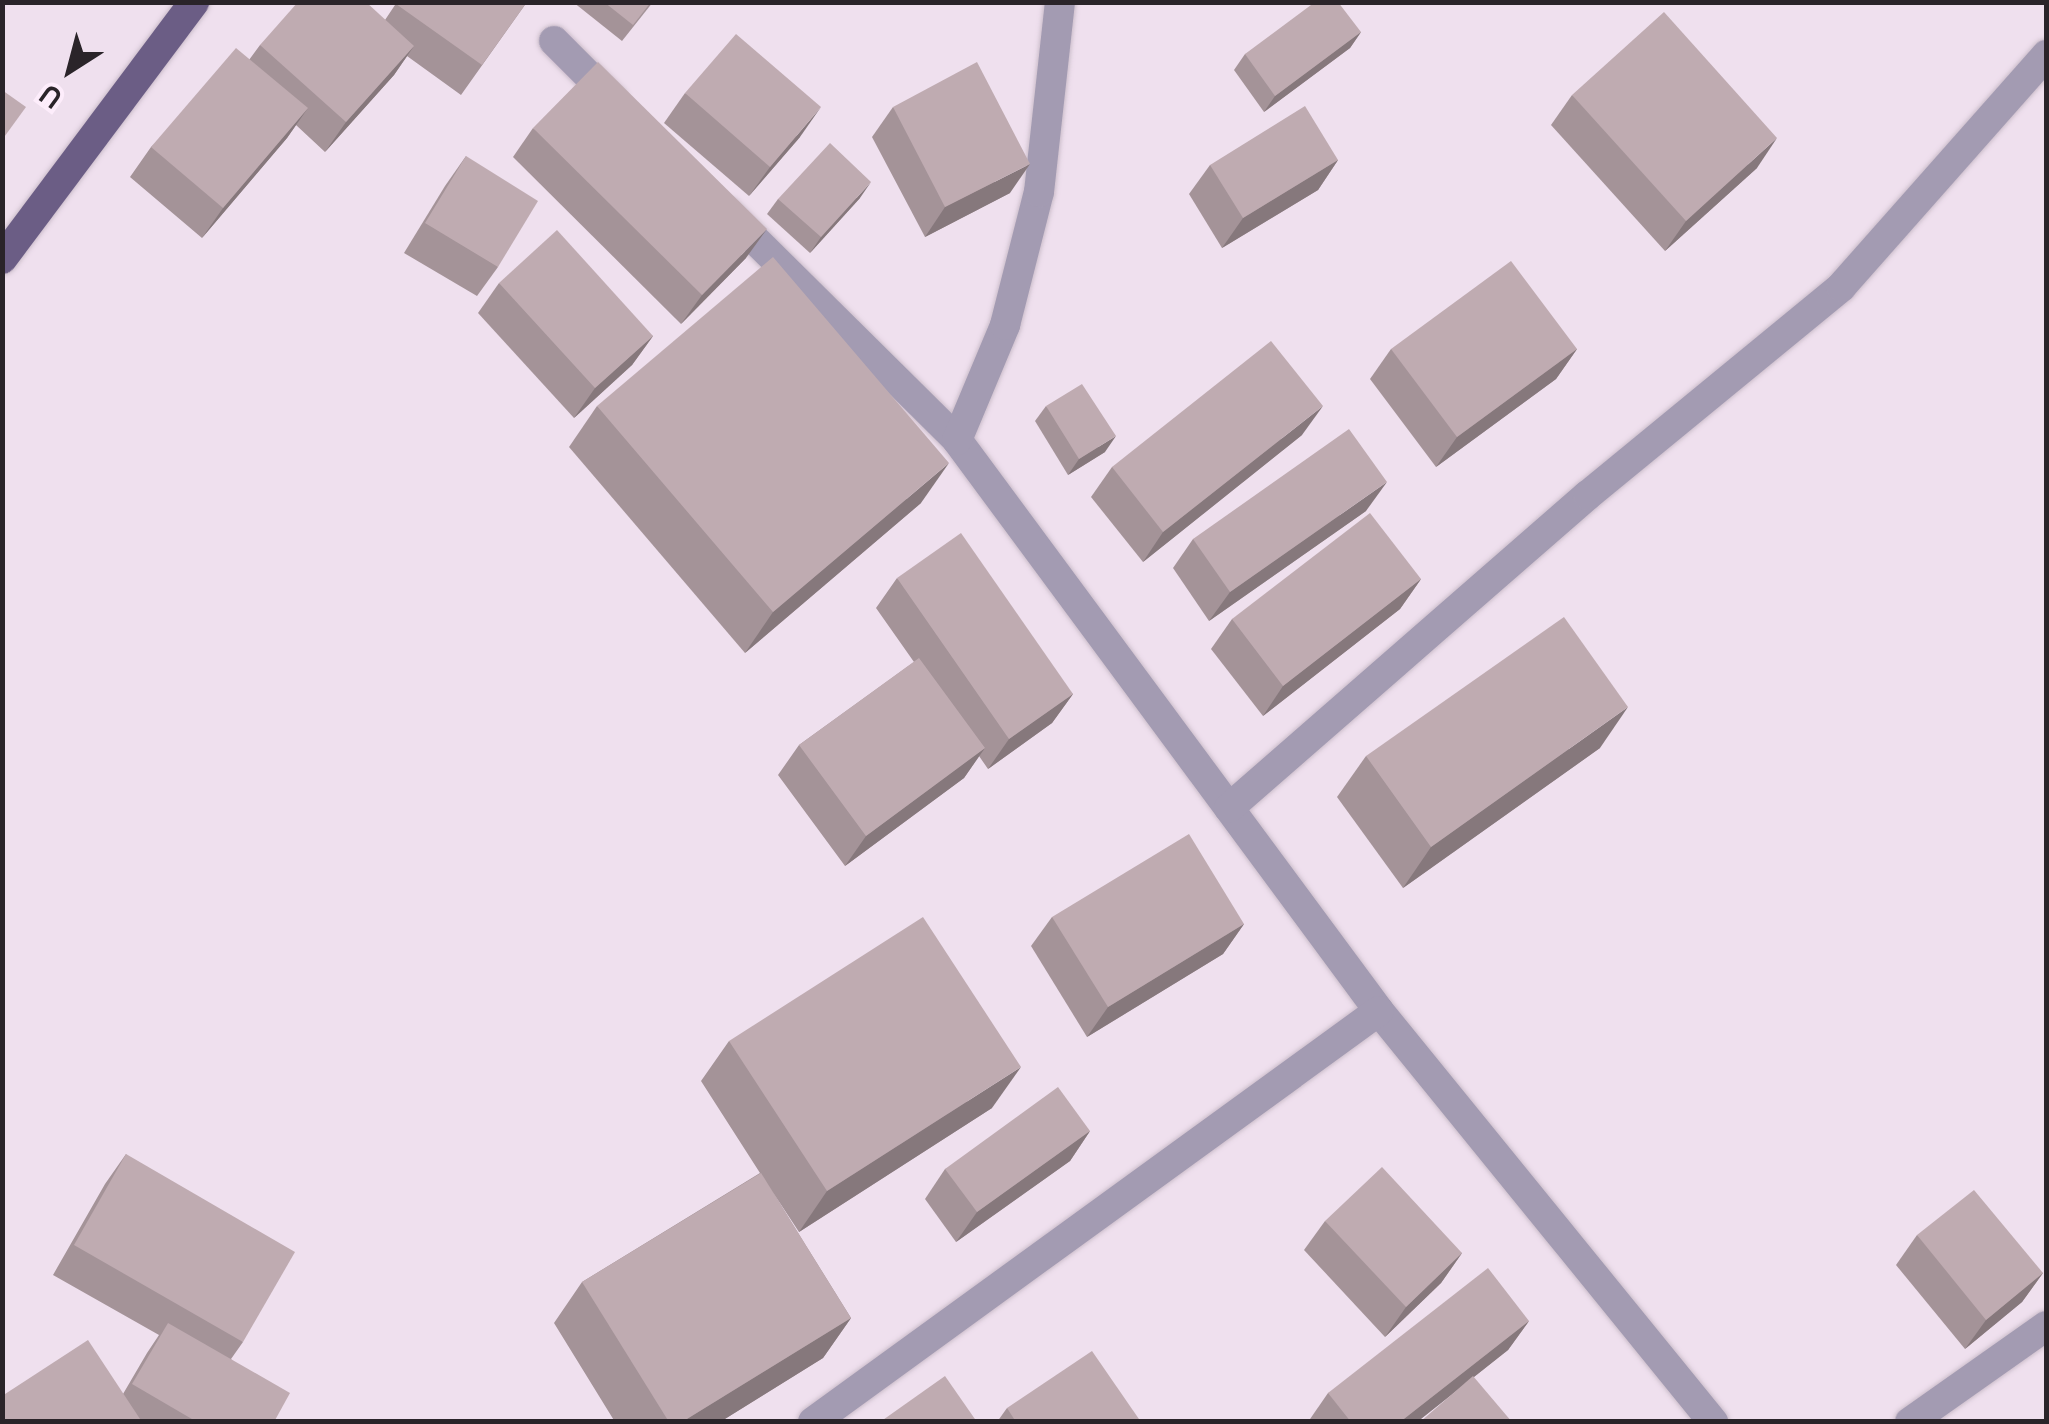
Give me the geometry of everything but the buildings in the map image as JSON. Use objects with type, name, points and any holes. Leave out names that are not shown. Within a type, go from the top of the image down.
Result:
[{"type":"main road","points":[[2,260],[194,2]]},
{"type":"street","points":[[957,440],[1005,325],[1038,192],[1060,2]]},
{"type":"street","points":[[554,41],[638,124]]},
{"type":"street","points":[[1229,808],[1588,495],[1841,287],[2046,55]]},
{"type":"street","points":[[707,192],[957,440],[1379,1011],[1713,1422]]},
{"type":"street","points":[[813,1422],[1379,1011]]},
{"type":"street","points":[[1910,1422],[2046,1326]]}]
